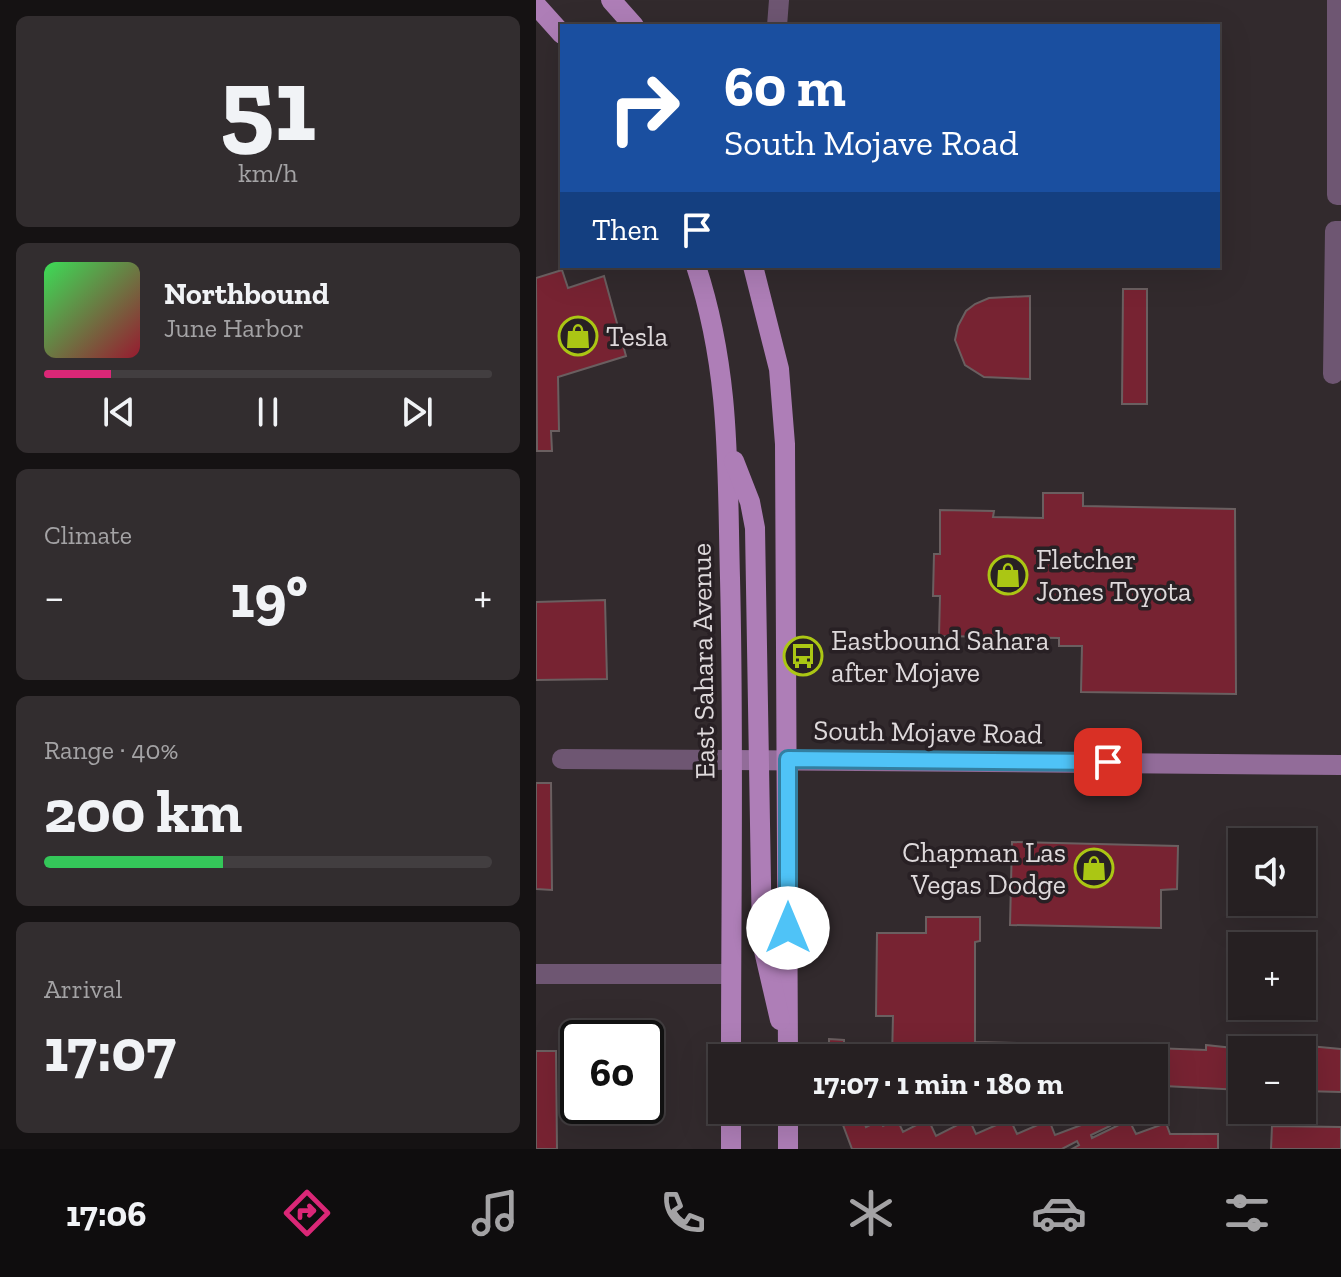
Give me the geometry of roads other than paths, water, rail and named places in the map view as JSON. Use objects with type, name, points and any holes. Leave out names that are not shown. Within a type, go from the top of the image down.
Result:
[{"type":"main road","points":[[611,0],[632,24]]},
{"type":"main road","points":[[536,5],[560,32]]},
{"type":"main road","name":"East Sahara Avenue","points":[[697,268],[716,342],[729,446],[731,1044]]},
{"type":"main road","points":[[754,268],[779,369],[784,432],[788,1044]]},
{"type":"main road","points":[[729,446],[750,502],[755,528],[764,955],[786,1044]]},
{"type":"main road","points":[[731,1124],[731,1149]]},
{"type":"main road","points":[[788,1124],[788,1149]]},
{"type":"street","points":[[777,24],[779,0]]},
{"type":"street","points":[[1337,0],[1339,195]]},
{"type":"street","points":[[1333,374],[1338,231]]},
{"type":"street","name":"South Mojave Road","points":[[562,759],[1341,765]]},
{"type":"street","points":[[536,974],[731,974]]},
{"type":"place","name":"Tesla","points":[[578,336]]},
{"type":"place","name":"Fletcher Jones Toyota","points":[[1008,575]]},
{"type":"place","name":"Eastbound Sahara after Mojave","points":[[803,656]]},
{"type":"place","name":"Chapman Las Vegas Dodge","points":[[1094,868]]}]
